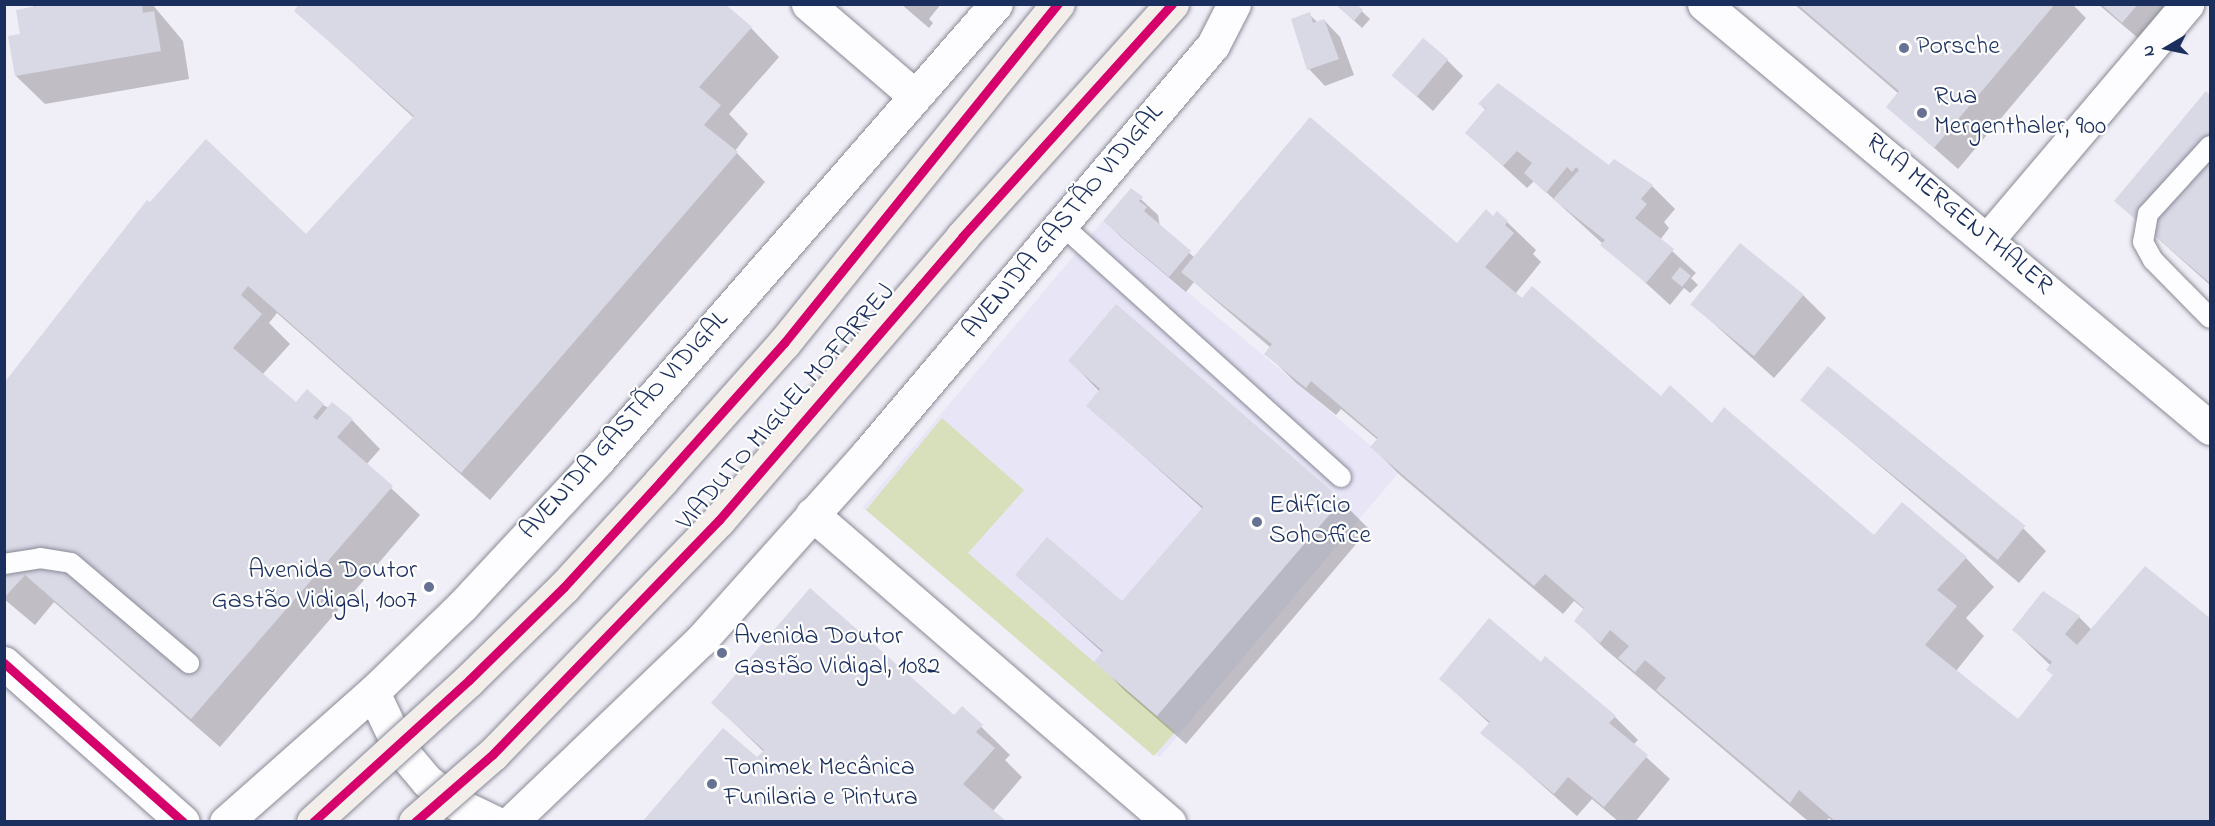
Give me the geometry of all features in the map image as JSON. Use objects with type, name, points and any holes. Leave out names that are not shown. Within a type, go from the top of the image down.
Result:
[{"type":"highway","name":"VIADUTO MIGUEL MOFARREJ","points":[[313,822],[469,680],[629,516],[784,343],[1058,4]]},
{"type":"highway","name":"VIADUTO MIGUEL MOFARREJ","points":[[415,822],[493,754],[719,520],[962,237],[1172,4]]},
{"type":"street","points":[[808,4],[915,96]]},
{"type":"street","name":"AVENIDA GASTÃO VIDIGAL","points":[[226,822],[373,692],[463,605],[598,460],[996,4]]},
{"type":"street","name":"AVENIDA GASTÃO VIDIGAL","points":[[511,822],[701,640],[1062,225],[1213,45],[1234,4]]},
{"type":"street","name":"RUA MERGENTHALER","points":[[1704,4],[1988,239],[2211,428]]},
{"type":"street","points":[[1988,239],[2187,4]]},
{"type":"street","points":[[812,514],[1168,822]]},
{"type":"street","points":[[4,663],[183,822]]},
{"type":"street","points":[[373,692],[400,749],[427,781],[457,804],[494,822]]},
{"type":"lane","points":[[2211,146],[2148,214],[2143,242],[2153,260],[2211,318]]},
{"type":"lane","points":[[1062,225],[1341,477]]},
{"type":"lane","points":[[4,564],[40,558],[71,563],[189,663]]},
{"type":"shaded area","points":[[1103,221],[1400,470],[1160,757],[863,508]]},
{"type":"green space","points":[[942,418],[1024,490],[968,553],[1175,732],[1154,756],[866,510]]},
{"type":"building","points":[[46,4],[142,4],[143,13],[154,11],[161,51],[15,76],[8,36],[20,34],[16,10]]},
{"type":"building","points":[[299,4],[725,4],[752,27],[699,87],[721,105],[704,125],[738,152],[461,473],[248,286],[241,295],[262,314],[233,348],[296,402],[307,389],[324,404],[313,417],[317,420],[332,402],[353,419],[337,437],[393,486],[191,719],[25,575],[4,598],[4,383],[147,200],[150,202],[206,139],[306,234],[414,116],[294,11]]},
{"type":"building","points":[[1335,4],[1356,4],[1363,10],[1354,21]]},
{"type":"building","points":[[1797,4],[2055,4],[1934,148],[1886,107],[1899,91]]},
{"type":"building","points":[[2101,4],[2138,4],[2122,23]]},
{"type":"building","points":[[1310,12],[1313,23],[1324,19],[1339,59],[1307,70],[1291,19]]},
{"type":"building","points":[[1423,38],[1448,59],[1417,97],[1392,76]]},
{"type":"building","points":[[1498,83],[1609,165],[1614,159],[1653,185],[1641,199],[1647,204],[1635,218],[1674,249],[1646,283],[1600,245],[1605,240],[1553,199],[1579,170],[1576,167],[1572,172],[1567,167],[1546,193],[1524,173],[1532,163],[1517,151],[1503,166],[1465,133],[1486,108],[1478,104]]},
{"type":"building","points":[[2206,91],[2210,95],[2210,283],[2114,201]]},
{"type":"building","points":[[1310,117],[1457,243],[1486,209],[1493,216],[1497,211],[1508,221],[1505,225],[1514,233],[1485,267],[1522,298],[1532,286],[1661,396],[1670,385],[1712,423],[1724,407],[1874,535],[1902,502],[1967,557],[1937,590],[1957,606],[1925,645],[2018,719],[2053,675],[2046,670],[2052,662],[2012,630],[2043,591],[2080,616],[2065,634],[2077,645],[2145,566],[2210,618],[2210,822],[1836,822],[1799,790],[1790,803],[1656,690],[1666,678],[1645,660],[1635,672],[1618,658],[1629,646],[1610,630],[1600,643],[1574,621],[1584,608],[1545,574],[1534,586],[1370,447],[1378,438],[1311,381],[1306,388],[1264,354],[1272,344],[1181,272]]},
{"type":"building","points":[[1131,188],[1143,197],[1139,201],[1147,207],[1144,211],[1191,251],[1169,277],[1103,221]]},
{"type":"building","points":[[1740,243],[1804,295],[1754,356],[1690,304]]},
{"type":"building","points":[[1680,267],[1691,276],[1682,287],[1671,278]]},
{"type":"building","name":"Edifício SohOffice","points":[[1116,304],[1342,500],[1157,716],[1094,662],[1103,651],[1015,575],[1047,537],[1122,601],[1203,507],[1086,406],[1100,389],[1068,361]]},
{"type":"building","points":[[1828,366],[2025,526],[1998,560],[1800,400]]},
{"type":"building","points":[[810,588],[954,715],[962,706],[983,725],[976,732],[995,748],[963,784],[1007,822],[642,822],[723,728],[757,757],[764,750],[711,703]]},
{"type":"building","points":[[1489,618],[1541,662],[1545,656],[1616,716],[1609,723],[1648,755],[1604,807],[1568,777],[1554,794],[1480,733],[1490,722],[1439,679]]},
{"type":"cycle path","points":[[313,822],[469,680],[564,587],[661,481],[784,343],[1058,4]]},
{"type":"cycle path","points":[[415,822],[493,754],[719,520],[962,237],[1172,4]]},
{"type":"cycle path","points":[[4,663],[183,822]]},
{"type":"place","name":"Porsche","points":[[1904,48]]},
{"type":"place","name":"Rua Mergenthaler, 900","points":[[1922,113]]},
{"type":"place","name":"Edifício SohOffice","points":[[1257,522]]},
{"type":"place","name":"Avenida Doutor Gastão Vidigal, 1007","points":[[429,587]]},
{"type":"place","name":"Avenida Doutor Gastão Vidigal, 1082","points":[[722,653]]},
{"type":"place","name":"Tonimek Mecânica Funilaria e Pintura","points":[[712,784]]}]
